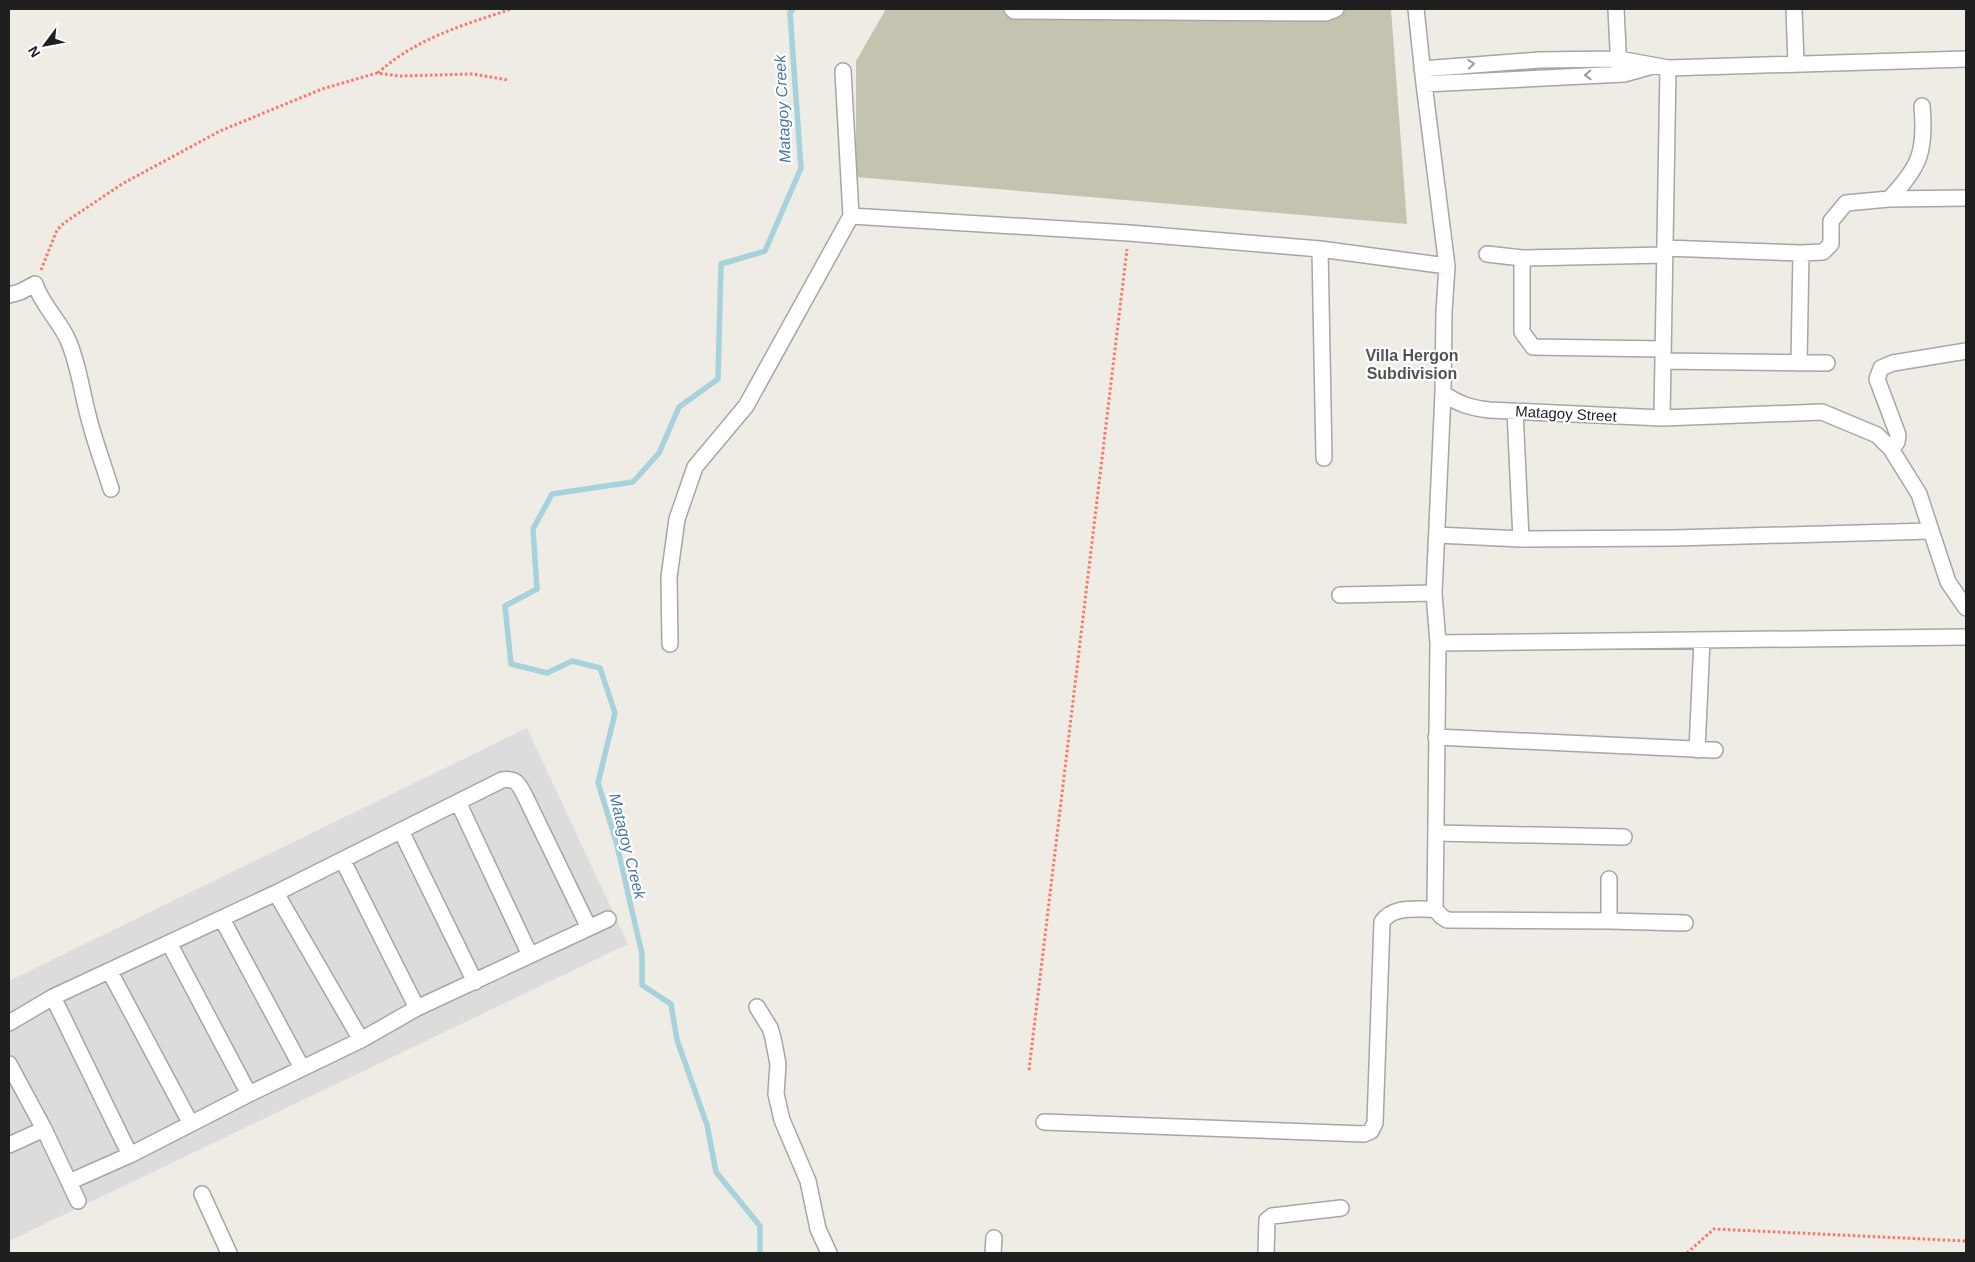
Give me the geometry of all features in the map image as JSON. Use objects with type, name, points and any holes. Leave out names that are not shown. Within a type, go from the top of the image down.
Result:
[{"type":"street","points":[[1012,9],[1014,11],[1326,13],[1336,9]]},
{"type":"street","points":[[1416,9],[1447,266],[1434,594],[1438,643],[1435,909],[1447,920],[1609,920],[1685,923]]},
{"type":"street","points":[[1616,9],[1619,66]]},
{"type":"street","points":[[1794,9],[1796,63]]},
{"type":"street","points":[[1423,76],[1619,66],[1660,67],[1966,59]]},
{"type":"street","points":[[1660,67],[1665,252],[1662,418]]},
{"type":"street","points":[[670,644],[669,577],[675,529],[694,467],[746,406],[851,216],[843,71]]},
{"type":"street","points":[[1889,199],[1905,183],[1916,167],[1922,146],[1922,106]]},
{"type":"street","points":[[1487,254],[1522,258],[1665,252],[1823,252],[1831,244],[1831,221],[1846,204],[1889,199],[1966,198]]},
{"type":"street","points":[[851,216],[1129,233],[1320,249],[1447,266]]},
{"type":"street","points":[[1320,249],[1324,458]]},
{"type":"street","points":[[1799,363],[1801,253]]},
{"type":"street","points":[[1522,258],[1522,332],[1533,347],[1827,364]]},
{"type":"street","points":[[9,295],[20,292],[35,284],[38,295],[53,314],[68,340],[78,369],[87,412],[111,489]]},
{"type":"street","points":[[1891,449],[1897,442],[1898,435],[1877,379],[1881,368],[1892,363],[1966,351]]},
{"type":"street","name":"Matagoy Street","points":[[1443,394],[1455,402],[1470,408],[1515,412],[1662,418],[1822,412],[1877,436],[1891,449],[1919,494],[1948,582],[1966,608]]},
{"type":"street","points":[[1515,412],[1520,538]]},
{"type":"street","points":[[1437,535],[1520,538],[1674,538],[1930,531]]},
{"type":"street","points":[[1340,595],[1434,594]]},
{"type":"street","points":[[1438,643],[1966,638]]},
{"type":"street","points":[[1697,750],[1702,640]]},
{"type":"street","points":[[1436,736],[1715,750]]},
{"type":"street","points":[[9,1022],[53,997],[276,893],[502,780],[511,779],[518,784],[589,928]]},
{"type":"street","points":[[458,802],[530,956]]},
{"type":"street","points":[[401,831],[475,982]]},
{"type":"street","points":[[1436,833],[1624,837]]},
{"type":"street","points":[[343,860],[417,1008]]},
{"type":"street","points":[[1609,879],[1609,920]]},
{"type":"street","points":[[276,893],[361,1040]]},
{"type":"street","points":[[1044,1122],[1364,1134],[1371,1131],[1376,1122],[1382,922],[1386,914],[1394,910],[1435,909]]},
{"type":"street","points":[[222,919],[302,1068]]},
{"type":"street","points":[[69,1182],[130,1155],[249,1094],[361,1040],[417,1008],[608,919]]},
{"type":"street","points":[[169,943],[249,1094]]},
{"type":"street","points":[[110,972],[191,1124]]},
{"type":"street","points":[[53,997],[130,1155]]},
{"type":"street","points":[[757,1007],[770,1028],[773,1038],[778,1064],[776,1094],[782,1120],[808,1181],[818,1229],[829,1253]]},
{"type":"street","points":[[9,1064],[44,1129],[78,1201]]},
{"type":"street","points":[[9,1145],[44,1129]]},
{"type":"street","points":[[202,1194],[229,1253]]},
{"type":"street","points":[[1266,1253],[1267,1220],[1272,1216],[1341,1208]]},
{"type":"path","points":[[35,284],[57,230],[64,223],[122,184],[220,131],[322,89],[377,73],[411,48],[448,30],[511,9]]},
{"type":"path","points":[[377,73],[399,76],[473,74],[508,80]]},
{"type":"path","points":[[1029,1070],[1129,233]]},
{"type":"path","points":[[1687,1253],[1714,1229],[1966,1241]]},
{"type":"shaded area","points":[[886,9],[1391,9],[1407,224],[856,177],[856,61]]},
{"type":"shaded area","points":[[527,728],[628,944],[9,1241],[9,981]]},
{"type":"waterway","name":"Matagoy Creek","points":[[760,1253],[760,1226],[716,1172],[707,1125],[677,1040],[671,1004],[642,985],[642,954],[616,841],[598,783],[615,713],[600,668],[572,661],[547,673],[511,664],[505,606],[537,589],[533,529],[552,494],[633,482],[659,453],[679,407],[718,379],[721,264],[765,251],[801,168],[790,13],[793,9]]},
{"type":"district","name":"Villa Hergon Subdivision","points":[[1412,364]]}]
